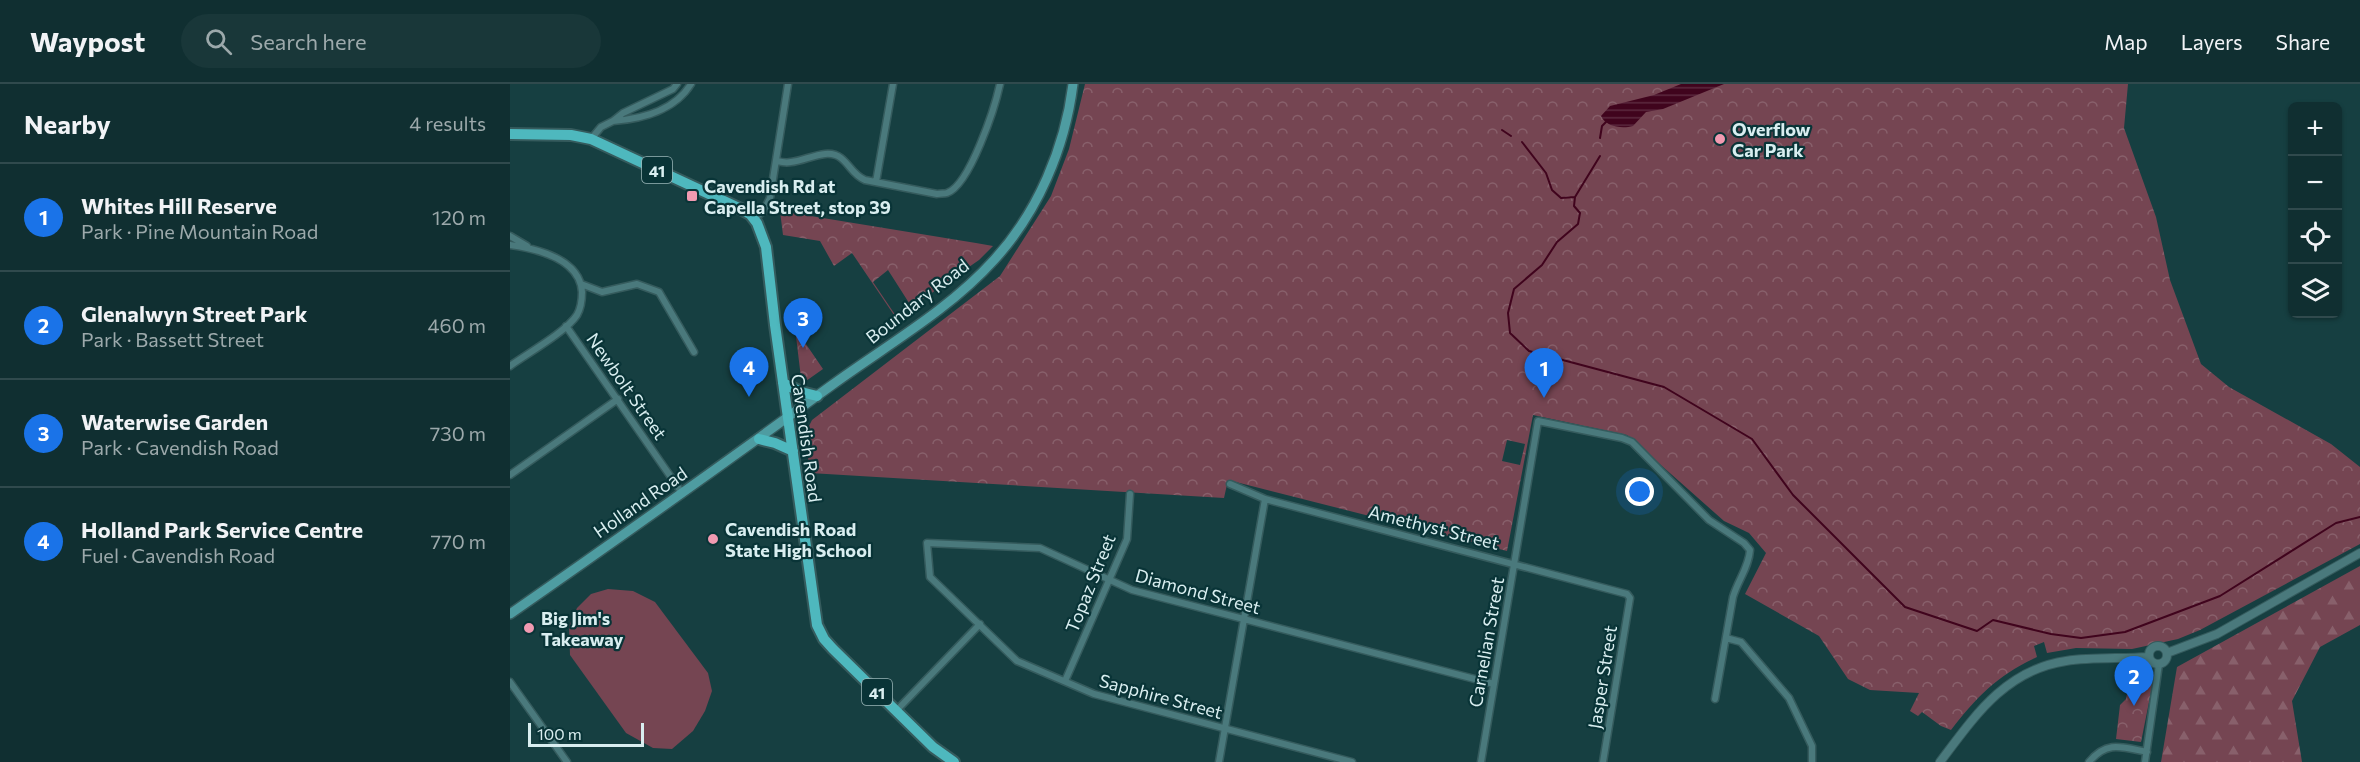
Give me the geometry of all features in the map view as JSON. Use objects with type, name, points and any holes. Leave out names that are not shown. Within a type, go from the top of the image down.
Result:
[{"type":"main road","name":"Boundary Road","points":[[788,417],[958,295],[995,260],[1022,223],[1046,182],[1065,130],[1073,84]]},
{"type":"main road","name":"41","points":[[510,134],[571,135],[591,140],[740,208],[754,218]]},
{"type":"main road","name":"Cavendish Road","points":[[754,218],[763,234],[766,247],[818,629],[833,649],[896,711],[933,747],[954,762]]},
{"type":"main road","points":[[783,383],[801,392],[817,396]]},
{"type":"main road","name":"Holland Road","points":[[510,614],[788,417]]},
{"type":"main road","points":[[759,439],[776,443],[793,452]]},
{"type":"street","points":[[591,140],[601,128],[623,113],[673,89],[677,84]]},
{"type":"street","points":[[613,121],[645,116],[675,102],[685,95],[691,84]]},
{"type":"street","points":[[754,218],[763,212],[770,198],[788,84]]},
{"type":"street","points":[[876,182],[893,84]]},
{"type":"street","points":[[777,161],[791,162],[832,154],[841,157],[858,177],[938,194],[947,193],[954,188],[977,153],[989,123],[1000,84]]},
{"type":"street","points":[[510,236],[535,250],[565,262],[577,275],[581,284],[602,292],[637,284],[659,292],[694,352]]},
{"type":"street","points":[[510,245],[535,250]]},
{"type":"street","name":"Newbolt Street","points":[[581,284],[582,304],[577,315],[566,326],[682,493]]},
{"type":"street","points":[[510,366],[566,326]]},
{"type":"street","points":[[510,475],[618,399]]},
{"type":"street","name":"Carnelian Street","points":[[1481,762],[1538,421],[1632,442],[1709,520],[1744,543],[1750,550],[1749,562],[1732,597],[1726,638]]},
{"type":"street","name":"Amethyst Street","points":[[1230,484],[1265,499],[1610,588],[1630,597]]},
{"type":"street","name":"Topaz Street","points":[[1065,681],[1127,539],[1130,494]]},
{"type":"street","points":[[1220,762],[1265,499]]},
{"type":"street","name":"Diamond Street","points":[[980,624],[930,577],[927,543],[1040,548],[1132,590],[1494,684]]},
{"type":"street","points":[[2167,652],[2217,634],[2360,553]]},
{"type":"street","name":"Jasper Street","points":[[1603,762],[1630,597]]},
{"type":"street","points":[[896,711],[980,624]]},
{"type":"street","name":"Sapphire Street","points":[[980,624],[1017,661],[1094,694],[1352,762]]},
{"type":"street","points":[[1715,699],[1726,638],[1741,642],[1789,698],[1812,746],[1812,762]]},
{"type":"street","points":[[2156,646],[2163,647],[2167,652],[2166,660],[2159,664],[2152,663],[2148,657],[2150,650],[2156,646]]},
{"type":"street","points":[[1940,762],[1986,702],[2025,674],[2065,661],[2148,657]]},
{"type":"street","points":[[2145,762],[2159,664]]},
{"type":"street","points":[[510,682],[567,762]]},
{"type":"street","points":[[2089,762],[2096,754],[2108,747],[2147,752]]},
{"type":"green space","points":[[1085,84],[2128,84],[2124,128],[2156,217],[2170,280],[2201,364],[2229,387],[2331,444],[2360,467],[2360,544],[2200,630],[2178,639],[2132,649],[2076,648],[2047,653],[2044,642],[2034,646],[2037,657],[2011,671],[1989,688],[1951,730],[1941,726],[1922,712],[1918,716],[1910,711],[1919,693],[1870,690],[1848,679],[1819,636],[1745,594],[1766,553],[1749,533],[1724,521],[1627,435],[1533,415],[1507,551],[1228,480],[1224,498],[810,473],[805,434],[812,420],[1000,276],[1051,196],[1069,149]],"holes":[[[1507,440],[1525,444],[1520,465],[1502,461]]]},
{"type":"green space","points":[[780,211],[993,246],[979,260],[896,318],[852,253],[834,266],[820,241],[783,235]],"holes":[[[888,270],[911,306],[896,316],[873,282]]]},
{"type":"green space","points":[[795,328],[823,369],[806,381],[801,378]]},
{"type":"green space","points":[[2360,566],[2360,625],[2320,647],[2292,701],[2302,762],[2161,762],[2177,667]]},
{"type":"green space","points":[[608,589],[633,591],[655,602],[708,673],[712,691],[705,711],[693,731],[672,749],[653,748],[626,733],[570,655],[569,626],[577,608],[591,594]]},
{"type":"green space","points":[[2131,674],[2146,675],[2153,682],[2141,742],[2116,739],[2120,705],[2126,699]]},
{"type":"shaded area","points":[[1681,84],[1724,84],[1663,109],[1646,112],[1633,126],[1615,126],[1607,123],[1601,116],[1610,106],[1654,95]]},
{"type":"waterway","points":[[1600,138],[1602,126],[1606,122]]},
{"type":"waterway","points":[[1502,130],[1511,136]]},
{"type":"waterway","points":[[1522,142],[1546,173],[1552,190],[1561,198],[1575,197]]},
{"type":"waterway","points":[[1600,156],[1575,197],[1574,206],[1580,213],[1578,224],[1557,242],[1542,265],[1514,289],[1508,313],[1510,333],[1529,351],[1664,387],[1752,439],[1793,495],[1905,607],[1977,631],[1993,620],[2051,634],[2081,638],[2125,632],[2220,596],[2336,523],[2360,517]]},
{"type":"place","name":"Overflow Car Park","points":[[1720,139]]},
{"type":"place","name":"Cavendish Rd at Capella Street, stop 39","points":[[692,196]]},
{"type":"place","name":"Waterwise Garden","points":[[803,348]]},
{"type":"place","name":"Holland Park Service Centre","points":[[749,397]]},
{"type":"place","name":"Whites Hill Reserve","points":[[1544,398]]},
{"type":"place","name":"Cavendish Road State High School","points":[[713,539]]},
{"type":"place","name":"Big Jim's Takeaway","points":[[529,628]]},
{"type":"place","name":"Glenalwyn Street Park","points":[[2134,706]]}]
